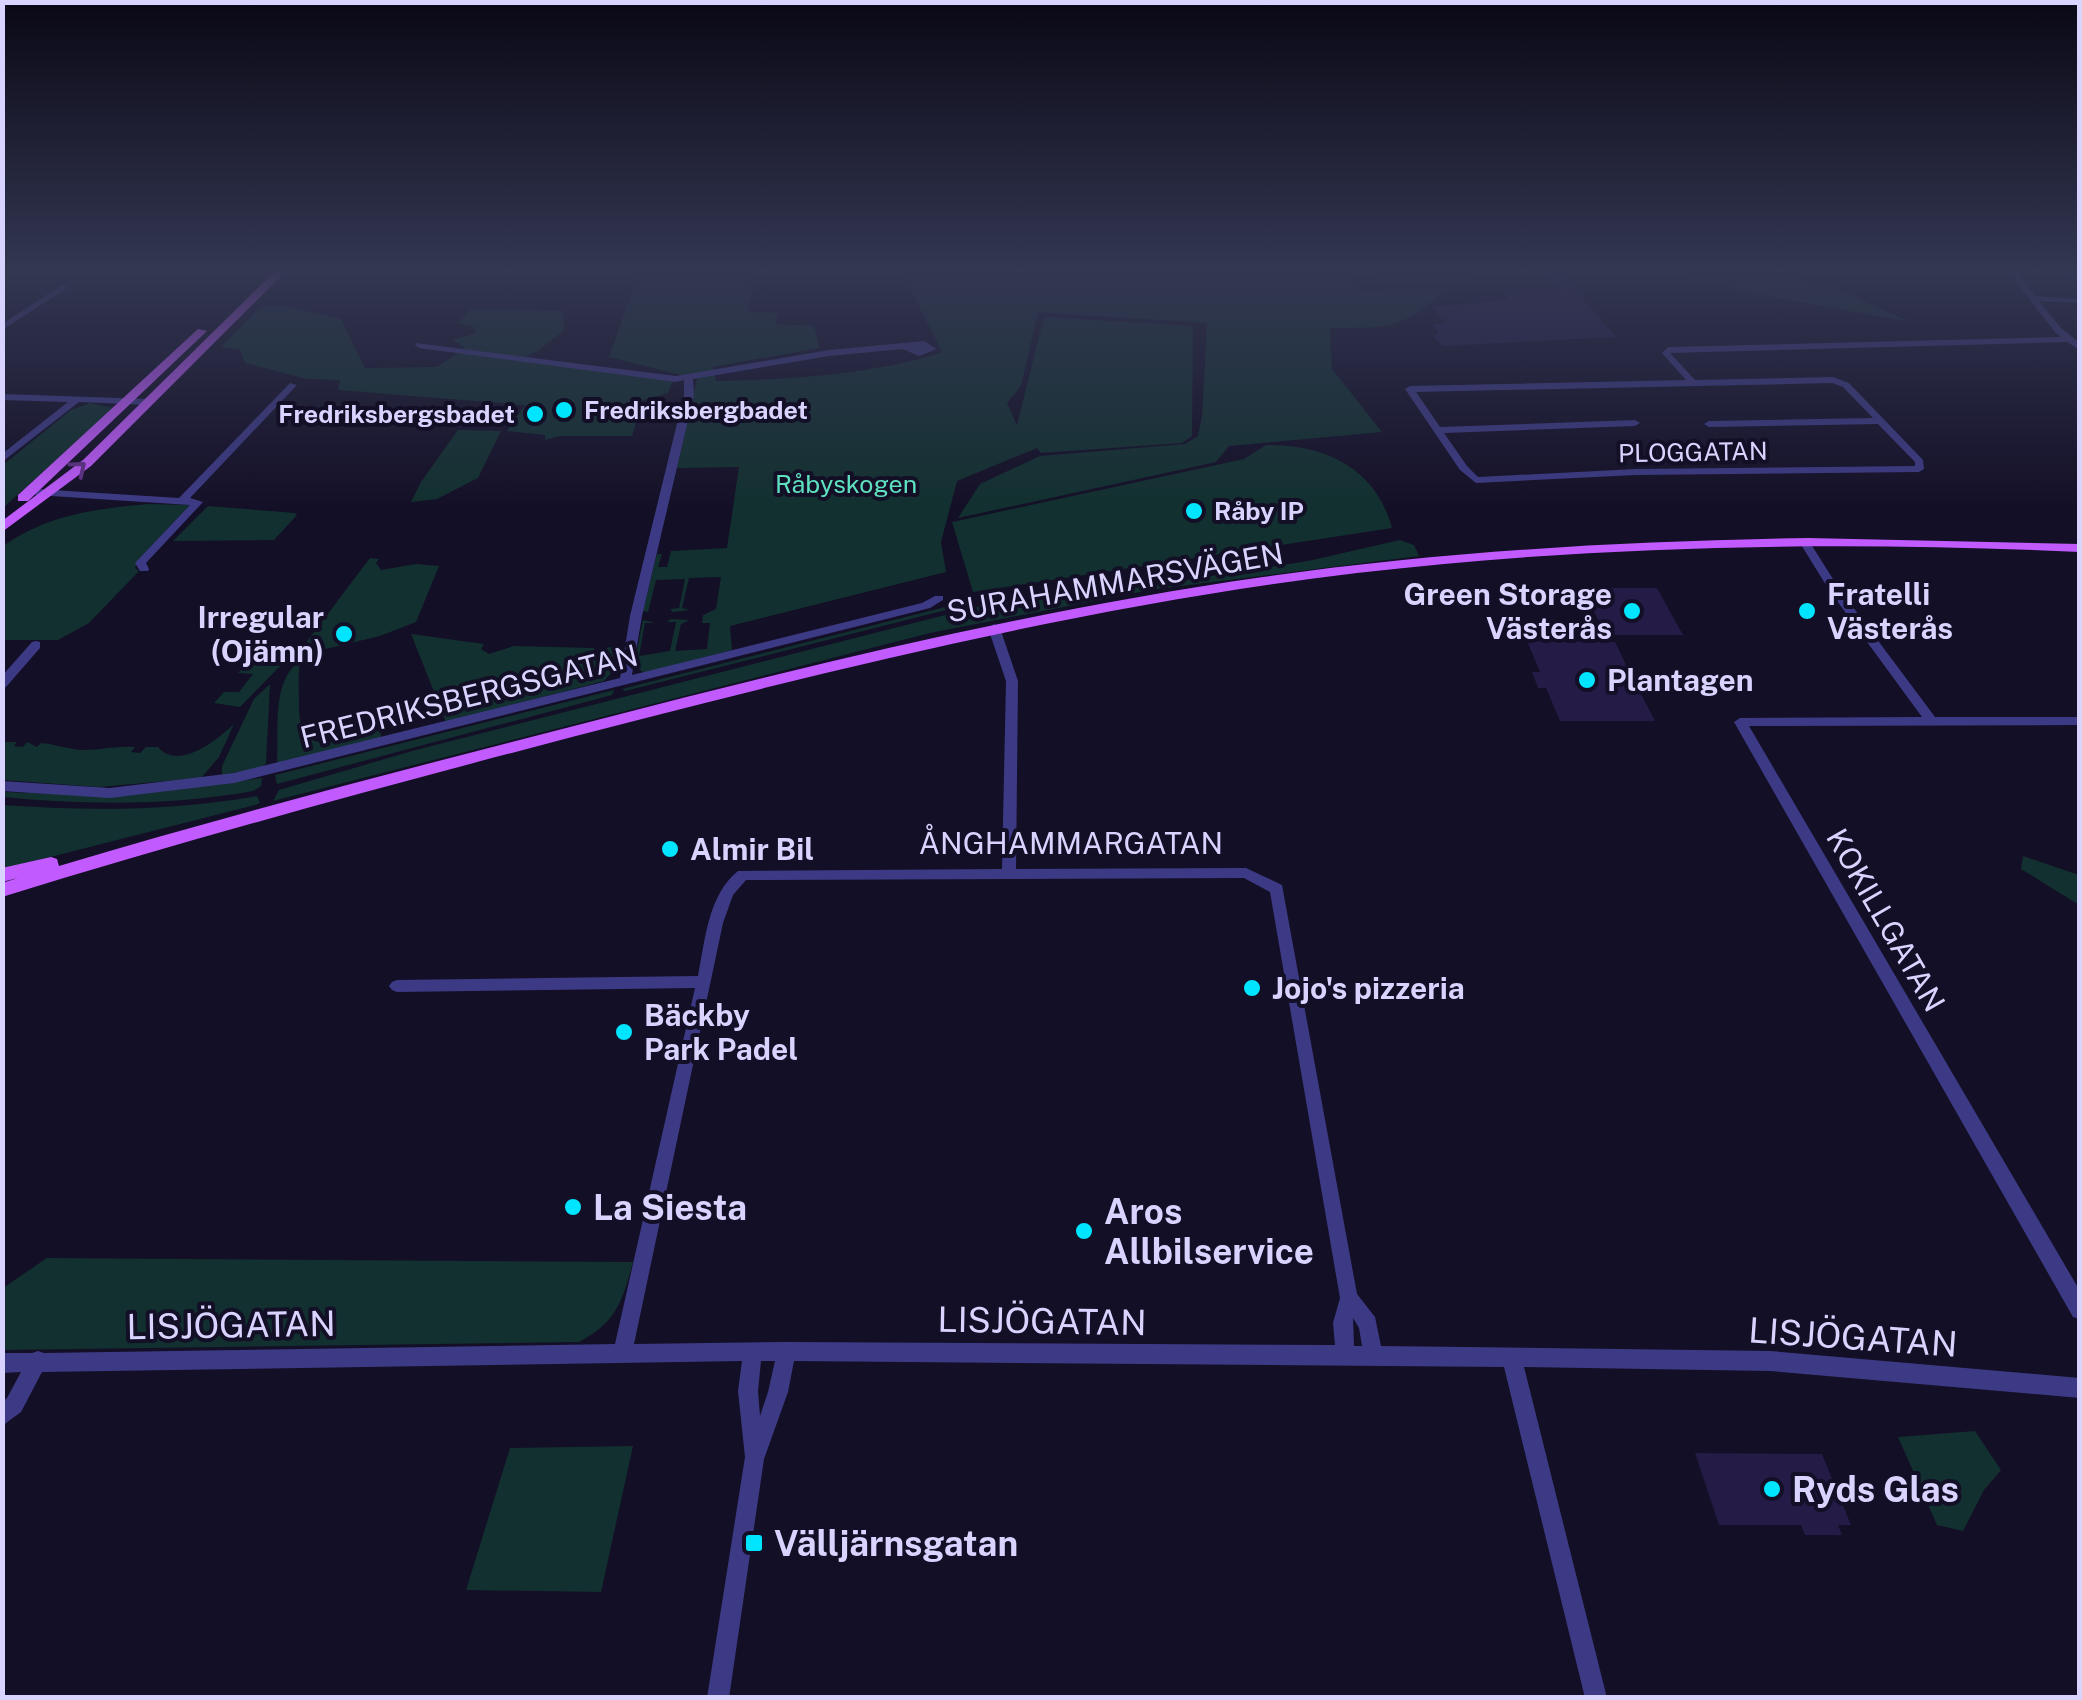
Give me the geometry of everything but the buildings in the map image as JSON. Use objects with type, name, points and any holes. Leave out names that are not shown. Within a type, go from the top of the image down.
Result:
[{"type":"main road","points":[[2,514],[181,351]]},
{"type":"main road","points":[[2,528],[87,462],[199,351]]},
{"type":"main road","name":"SURAHAMMARSVÄGEN","points":[[2,874],[184,834],[768,682],[994,628],[1214,588],[1437,560],[1657,545],[1805,542],[2080,548]]},
{"type":"main road","name":"SURAHAMMARSVÄGEN","points":[[2,890],[184,834]]},
{"type":"street","points":[[467,351],[676,379],[847,351]]},
{"type":"street","points":[[1669,351],[1693,383]]},
{"type":"street","points":[[625,682],[636,616],[688,395],[688,377]]},
{"type":"street","points":[[1635,423],[1438,430],[1411,390],[1840,382],[1880,422]]},
{"type":"street","points":[[182,501],[293,385]]},
{"type":"street","points":[[2,398],[148,402]]},
{"type":"street","points":[[2,459],[75,401]]},
{"type":"street","points":[[1709,424],[1880,422]]},
{"type":"street","name":"PLOGGATAN","points":[[1438,430],[1472,478],[1916,470],[1922,466],[1880,422]]},
{"type":"street","points":[[30,492],[198,502],[140,563],[144,569]]},
{"type":"street","points":[[1805,542],[1930,721],[2080,720]]},
{"type":"street","name":"FREDRIKSBERGSGATAN","points":[[2,786],[110,792],[234,778],[926,606],[939,598]]},
{"type":"street","points":[[994,628],[1012,681],[1009,872]]},
{"type":"street","points":[[2,684],[36,645]]},
{"type":"street","name":"KOKILLGATAN","points":[[1930,721],[1740,722],[2080,1310]]},
{"type":"street","name":"ÅNGHAMMARGATAN","points":[[622,1352],[724,896],[735,878],[1009,872],[1246,873],[1277,890],[1349,1298],[1342,1323],[1346,1355]]},
{"type":"street","points":[[397,986],[704,982]]},
{"type":"street","name":"ÅNGHAMMARGATAN","points":[[1349,1298],[1368,1324],[1373,1356]]},
{"type":"street","points":[[718,1698],[754,1459],[778,1392],[787,1351]]},
{"type":"street","name":"LISJÖGATAN","points":[[4,1365],[38,1360],[622,1352],[1346,1355],[1770,1361],[2080,1388]]},
{"type":"street","points":[[753,1352],[748,1391],[754,1459]]},
{"type":"street","points":[[1512,1359],[1596,1698]]},
{"type":"street","points":[[2,1416],[14,1404],[38,1360]]},
{"type":"green space","points":[[241,351],[357,351],[365,368],[437,367],[460,351],[537,351],[519,359],[673,381],[668,393],[643,400],[632,436],[560,436],[545,440],[545,435],[507,431],[525,405],[338,390],[340,380],[306,379],[245,363]]},
{"type":"green space","name":"Råbyskogen","points":[[611,351],[800,351],[713,367],[716,381],[860,371],[942,351],[1029,351],[1021,386],[1007,403],[1017,425],[1035,351],[1193,351],[1192,436],[1182,443],[1041,453],[1037,448],[957,481],[941,542],[946,572],[730,626],[732,650],[644,673],[634,665],[643,620],[655,623],[645,623],[639,656],[670,651],[676,622],[667,622],[671,619],[690,620],[681,624],[675,651],[707,649],[710,623],[702,623],[703,615],[716,609],[721,577],[689,578],[682,608],[690,610],[673,612],[670,609],[679,608],[685,579],[656,580],[648,612],[643,611],[657,554],[662,554],[658,567],[667,567],[671,551],[727,548],[739,467],[677,468],[697,379],[609,357]]},
{"type":"green space","name":"Råbyskogen","points":[[1205,351],[1331,351],[1332,369],[1382,432],[1229,446],[1216,462],[958,518],[980,484],[1040,456],[1185,444],[1198,436]]},
{"type":"green space","points":[[90,403],[113,408],[3,508],[3,465],[71,410]]},
{"type":"green space","points":[[458,430],[501,431],[478,478],[437,499],[411,502],[421,482]]},
{"type":"green space","name":"Råby IP","points":[[1266,445],[1308,449],[1345,464],[1374,490],[1392,528],[973,592],[952,522],[1244,459]]},
{"type":"green space","points":[[148,504],[190,505],[138,560],[135,568],[139,571],[89,623],[58,640],[3,640],[2,547],[53,521],[90,511]]},
{"type":"green space","points":[[208,506],[297,515],[274,540],[173,541]]},
{"type":"green space","points":[[1400,540],[1414,545],[1419,556],[1150,590],[930,633],[273,801],[279,790],[412,751],[992,603],[1082,596],[1308,561]]},
{"type":"green space","points":[[370,558],[379,559],[376,563],[381,570],[416,564],[439,566],[416,622],[380,636],[296,656]]},
{"type":"green space","points":[[961,603],[958,607],[622,689]]},
{"type":"green space","points":[[411,634],[484,644],[481,649],[489,654],[514,646],[595,651],[614,646],[618,650],[613,671],[604,681],[446,722]]},
{"type":"green space","points":[[249,660],[285,661],[240,707],[214,703],[224,692],[239,692],[253,674],[238,673]]},
{"type":"green space","points":[[300,661],[300,721],[305,734],[324,743],[381,730],[381,738],[280,764],[277,761],[281,693],[284,681]]},
{"type":"green space","points":[[270,684],[266,763],[261,768],[222,775],[222,766],[254,699]]},
{"type":"green space","points":[[614,690],[612,695],[277,784],[275,775]]},
{"type":"green space","points":[[234,724],[219,757],[201,778],[99,787],[3,780],[2,742],[83,750],[135,747],[131,752],[140,753],[146,747],[158,747],[176,756],[197,751]]},
{"type":"green space","points":[[262,778],[261,786],[253,791],[159,802],[3,797],[3,792],[125,796]]},
{"type":"green space","points":[[257,796],[260,803],[255,805],[3,869],[2,805],[130,808]]},
{"type":"green space","points":[[2023,856],[2079,875],[2079,905],[2021,869]]},
{"type":"green space","points":[[47,1258],[633,1262],[616,1310],[602,1327],[579,1342],[3,1350],[3,1288]]},
{"type":"green space","points":[[1975,1431],[2001,1470],[1984,1490],[1963,1531],[1937,1525],[1898,1437]]},
{"type":"green space","points":[[633,1446],[601,1592],[466,1590],[510,1448]]},
{"type":"place","name":"Fredriksbergbadet","points":[[564,410]]},
{"type":"place","name":"Fredriksbergsbadet","points":[[535,414]]},
{"type":"place","name":"Råby IP","points":[[1194,511]]},
{"type":"place","name":"Green Storage Västerås","points":[[1632,611]]},
{"type":"place","name":"Fratelli Västerås","points":[[1807,611]]},
{"type":"place","name":"Irregular (Ojämn)","points":[[344,634]]},
{"type":"place","name":"Plantagen","points":[[1587,680]]},
{"type":"place","name":"Almir Bil","points":[[670,849]]},
{"type":"place","name":"Jojo's pizzeria","points":[[1252,988]]},
{"type":"place","name":"Bäckby Park Padel","points":[[624,1032]]},
{"type":"place","name":"La Siesta","points":[[573,1207]]},
{"type":"place","name":"Aros Allbilservice","points":[[1084,1231]]},
{"type":"place","name":"Ryds Glas","points":[[1772,1489]]},
{"type":"place","name":"Välljärnsgatan","points":[[754,1543]]}]
